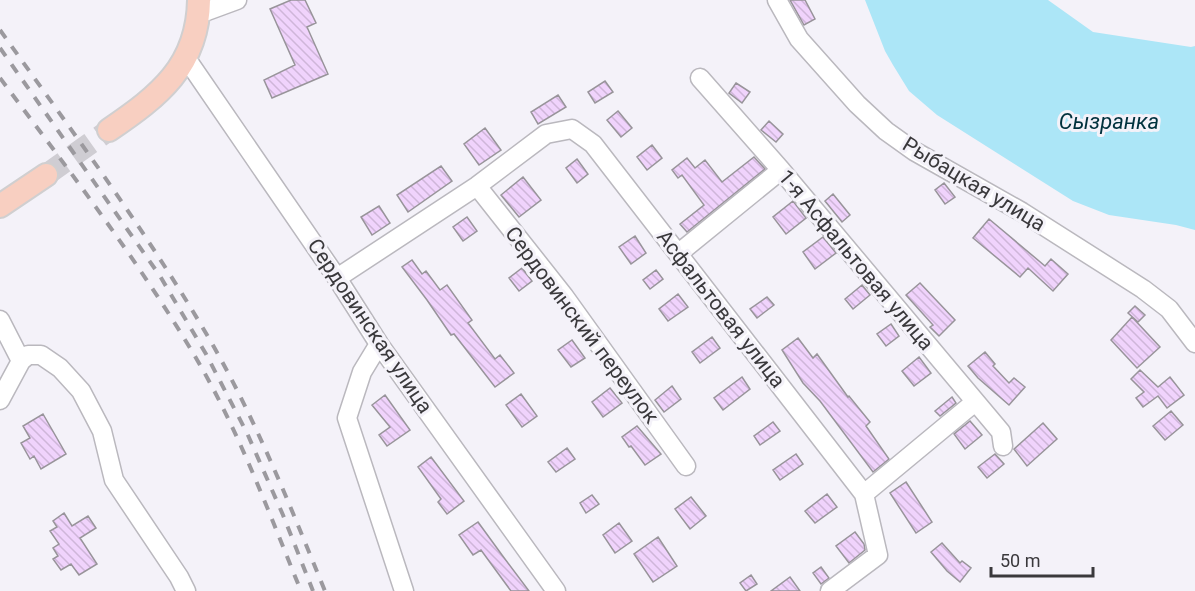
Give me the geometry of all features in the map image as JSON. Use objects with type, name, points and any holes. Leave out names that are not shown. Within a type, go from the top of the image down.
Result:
[{"type":"main road","points":[[109,130],[166,87],[186,58],[199,7]]},
{"type":"main road","points":[[0,206],[46,175]]},
{"type":"street","points":[[199,7],[237,0]]},
{"type":"street","name":"Рыбацкая улица","points":[[777,0],[798,39],[857,104],[886,131],[914,151],[1022,212],[1143,289],[1169,309],[1195,343]]},
{"type":"street","name":"Сердовинская улица","points":[[186,58],[338,278],[379,344],[556,591]]},
{"type":"street","name":"1-я Асфальтовая улица","points":[[700,78],[781,170],[1001,432],[1003,446]]},
{"type":"street","name":"Асфальтовая улица","points":[[477,186],[546,134],[572,129],[593,144],[864,494]]},
{"type":"street","points":[[679,253],[781,170]]},
{"type":"street","points":[[338,278],[477,186]]},
{"type":"street","name":"Сердовинский переулок","points":[[477,186],[564,296],[686,466]]},
{"type":"street","points":[[0,320],[21,361]]},
{"type":"street","points":[[379,344],[362,372],[347,418],[404,591]]},
{"type":"street","points":[[0,400],[21,361],[28,355],[40,355],[60,368],[81,391],[102,431],[114,480],[186,591]]},
{"type":"street","points":[[830,591],[878,555],[864,494],[975,402]]},
{"type":"water","name":"Сызранка","points":[[865,0],[1048,0],[1093,32],[1195,46],[1195,230],[1109,215],[1073,201],[937,115],[909,91],[885,51]]},
{"type":"building","points":[[291,0],[305,0],[316,23],[307,27],[328,74],[272,98],[264,80],[295,65],[270,9]]},
{"type":"building","points":[[790,0],[805,0],[815,19],[804,25]]},
{"type":"building","points":[[605,81],[613,92],[595,103],[588,92]]},
{"type":"building","points":[[736,83],[750,92],[742,103],[729,93]]},
{"type":"building","points":[[558,95],[566,107],[538,124],[531,112]]},
{"type":"building","points":[[618,111],[632,128],[621,137],[607,120]]},
{"type":"building","points":[[769,121],[783,134],[776,142],[761,130]]},
{"type":"building","points":[[485,128],[501,150],[479,165],[464,144]]},
{"type":"building","points":[[652,145],[662,158],[647,170],[637,157]]},
{"type":"building","points":[[754,157],[765,169],[687,232],[680,224],[704,205],[682,175],[678,178],[672,170],[687,158],[695,168],[705,160],[722,182]]},
{"type":"building","points":[[577,159],[588,174],[577,183],[566,168]]},
{"type":"building","points":[[441,166],[452,181],[408,212],[397,195]]},
{"type":"building","points":[[523,177],[541,200],[519,217],[501,195]]},
{"type":"building","points":[[944,183],[955,197],[945,204],[935,190]]},
{"type":"building","points":[[833,194],[850,215],[842,222],[825,201]]},
{"type":"building","points":[[793,201],[806,218],[786,234],[773,217]]},
{"type":"building","points":[[379,206],[390,223],[372,235],[361,217]]},
{"type":"building","points":[[467,217],[477,231],[463,241],[453,227]]},
{"type":"building","points":[[989,219],[1045,266],[1051,259],[1068,274],[1053,291],[1028,268],[1020,277],[973,238]]},
{"type":"building","points":[[635,236],[646,253],[631,264],[619,247]]},
{"type":"building","points":[[823,237],[836,253],[815,269],[803,252]]},
{"type":"building","points":[[412,260],[422,274],[426,271],[440,290],[447,285],[472,320],[468,323],[495,359],[500,355],[514,373],[495,387],[454,334],[451,335],[402,267]]},
{"type":"building","points":[[522,268],[532,281],[519,291],[509,278]]},
{"type":"building","points":[[656,270],[663,279],[650,289],[643,280]]},
{"type":"building","points":[[920,283],[955,320],[939,336],[930,327],[933,325],[906,295]]},
{"type":"building","points":[[862,285],[870,295],[853,309],[845,299]]},
{"type":"building","points":[[678,294],[688,307],[668,321],[659,309]]},
{"type":"building","points":[[767,297],[774,305],[757,318],[750,309]]},
{"type":"building","points":[[1135,306],[1145,315],[1138,322],[1128,313]]},
{"type":"building","points":[[1132,317],[1160,347],[1137,368],[1111,340]]},
{"type":"building","points":[[891,324],[899,336],[886,346],[877,334]]},
{"type":"building","points":[[712,337],[720,348],[700,363],[692,352]]},
{"type":"building","points":[[798,338],[813,358],[817,354],[848,397],[870,422],[866,426],[889,459],[873,472],[820,401],[803,383],[782,350]]},
{"type":"building","points":[[572,340],[585,358],[571,367],[558,350]]},
{"type":"building","points":[[985,352],[995,364],[993,366],[1009,383],[1014,378],[1025,387],[1009,405],[978,378],[968,366]]},
{"type":"building","points":[[919,357],[931,373],[914,386],[902,371]]},
{"type":"building","points":[[1140,370],[1158,387],[1170,377],[1184,395],[1167,408],[1158,396],[1143,407],[1136,398],[1144,392],[1131,379]]},
{"type":"building","points":[[742,377],[750,389],[723,410],[714,398]]},
{"type":"building","points":[[672,386],[681,399],[664,412],[655,400]]},
{"type":"building","points":[[610,388],[622,403],[603,417],[592,402]]},
{"type":"building","points":[[521,394],[537,416],[522,427],[506,405]]},
{"type":"building","points":[[385,395],[410,430],[387,446],[379,435],[390,427],[372,405]]},
{"type":"building","points":[[952,397],[956,403],[940,416],[935,411]]},
{"type":"building","points":[[1171,411],[1183,425],[1165,440],[1153,426]]},
{"type":"building","points":[[43,414],[66,454],[41,469],[34,456],[30,459],[21,443],[30,438],[23,426]]},
{"type":"building","points":[[970,421],[982,435],[965,449],[954,434]]},
{"type":"building","points":[[773,422],[780,431],[760,445],[754,436]]},
{"type":"building","points":[[1043,423],[1057,439],[1027,466],[1014,449]]},
{"type":"building","points":[[637,426],[661,454],[645,465],[622,437]]},
{"type":"building","points":[[567,448],[575,459],[556,472],[548,462]]},
{"type":"building","points":[[796,454],[803,464],[780,480],[773,470]]},
{"type":"building","points":[[995,454],[1004,464],[987,478],[978,467]]},
{"type":"building","points":[[431,457],[464,501],[447,514],[438,502],[441,499],[418,467]]},
{"type":"building","points":[[906,482],[932,522],[916,533],[890,493]]},
{"type":"building","points":[[827,494],[837,507],[815,523],[805,511]]},
{"type":"building","points":[[592,495],[599,504],[586,513],[580,503]]},
{"type":"building","points":[[691,497],[706,516],[690,529],[675,509]]},
{"type":"building","points":[[64,513],[72,526],[88,516],[96,528],[80,538],[97,564],[79,575],[71,564],[61,570],[53,559],[58,556],[53,548],[59,544],[50,531],[57,527],[53,521]]},
{"type":"building","points":[[478,522],[529,591],[511,591],[481,550],[473,555],[459,535]]},
{"type":"building","points":[[619,523],[632,541],[615,553],[603,535]]},
{"type":"building","points":[[855,532],[864,544],[865,550],[849,563],[836,546]]},
{"type":"building","points":[[658,537],[677,566],[653,582],[634,554]]},
{"type":"building","points":[[942,543],[960,563],[962,561],[971,568],[960,582],[931,552]]},
{"type":"building","points":[[821,567],[829,578],[821,584],[813,573]]},
{"type":"building","points":[[751,575],[757,584],[746,591],[740,583]]},
{"type":"building","points":[[790,577],[800,591],[771,591]]},
{"type":"tunnel","points":[[46,175],[109,130]]},
{"type":"railway","points":[[0,30],[138,225],[214,347],[287,498],[325,591]]},
{"type":"railway","points":[[0,48],[160,276],[206,354],[247,433],[313,591]]},
{"type":"railway","points":[[0,78],[126,250],[196,358],[240,443],[301,591]]}]
